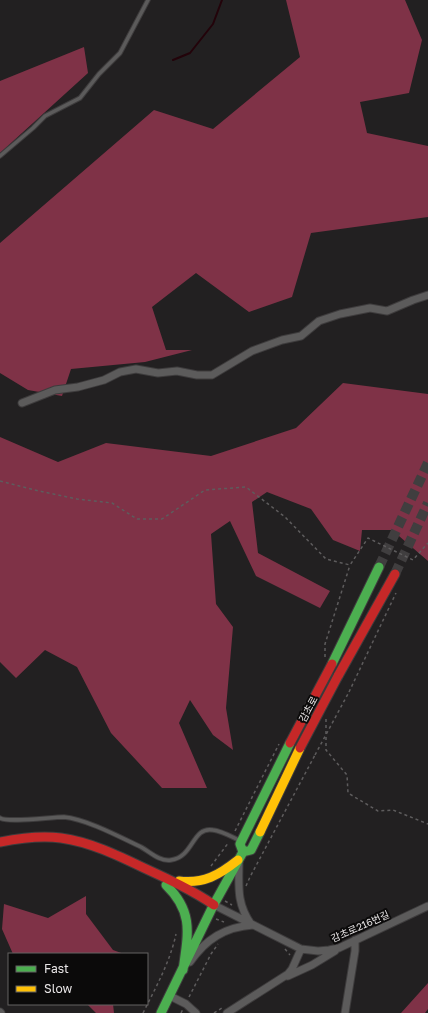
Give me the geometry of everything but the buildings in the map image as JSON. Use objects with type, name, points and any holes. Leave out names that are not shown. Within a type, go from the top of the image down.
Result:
[{"type":"main road","name":"감초로","points":[[241,842],[328,662],[379,567]]},
{"type":"main road","name":"감초로","points":[[161,1013],[214,905],[241,856],[251,850],[300,748],[394,574]]},
{"type":"main road","points":[[0,842],[20,837],[42,836],[92,844],[110,851],[193,898],[214,905]]},
{"type":"main road","points":[[0,849],[18,844],[50,841],[76,845],[104,854],[168,883],[196,883],[206,880],[227,869],[241,856],[241,842]]},
{"type":"main road","points":[[168,883],[181,900],[186,911],[188,933],[183,970]]},
{"type":"street","points":[[22,403],[55,390],[78,387],[104,380],[120,372],[136,369],[158,373],[177,371],[197,375],[212,375],[252,351],[282,340],[301,336],[319,321],[340,314],[370,308],[387,311],[428,295]]},
{"type":"street","points":[[241,856],[240,904],[245,915],[253,925]]},
{"type":"street","points":[[214,905],[301,949],[292,969],[284,977]]},
{"type":"street","name":"감초로216번길","points":[[301,949],[329,950],[345,945],[428,906]]},
{"type":"street","points":[[183,970],[194,956],[209,942],[227,930],[241,926],[253,925]]},
{"type":"street","points":[[345,1013],[355,951],[355,940]]},
{"type":"street","points":[[227,1013],[284,977],[312,965],[345,945]]},
{"type":"street","points":[[170,996],[186,1004],[196,1013]]},
{"type":"lane","points":[[0,156],[45,116],[80,98],[99,74],[120,53],[148,0]]},
{"type":"lane","points":[[0,818],[13,820],[64,817],[80,820],[164,860],[179,858],[185,854],[198,834],[204,830],[211,829],[218,831],[241,842]]},
{"type":"path","points":[[0,481],[77,499],[112,503],[136,519],[162,519],[206,490],[246,487],[285,517],[326,559],[350,565]]},
{"type":"path","points":[[328,662],[325,644],[350,565],[368,538],[413,560],[428,543]]},
{"type":"path","points":[[246,891],[250,877],[349,692],[396,594]]},
{"type":"path","points":[[326,712],[326,750],[347,775],[348,792],[378,811],[393,810],[428,824]]},
{"type":"path","points":[[210,867],[217,860],[232,837],[281,739]]},
{"type":"path","points":[[227,930],[224,922],[232,905],[240,904]]},
{"type":"path","points":[[181,1013],[211,954],[220,942]]},
{"type":"path","points":[[284,949],[291,955],[291,961]]},
{"type":"path","points":[[148,1003],[167,964]]},
{"type":"path","points":[[214,1013],[227,1005]]},
{"type":"shaded area","points":[[286,0],[405,0],[422,40],[409,93],[360,102],[367,133],[428,146],[428,217],[311,233],[292,297],[249,312],[196,273],[152,307],[166,350],[192,350],[145,362],[71,369],[62,396],[28,390],[0,373],[0,243],[154,110],[213,129],[300,57]]},
{"type":"shaded area","points":[[84,47],[88,73],[0,153],[0,81]]},
{"type":"shaded area","points":[[343,383],[428,394],[428,561],[392,530],[362,530],[360,551],[333,540],[311,509],[267,492],[252,502],[258,553],[330,591],[320,608],[256,576],[230,521],[211,534],[216,604],[233,627],[226,708],[233,750],[213,735],[190,700],[179,723],[207,788],[162,788],[111,733],[77,667],[45,650],[16,678],[0,662],[0,437],[58,462],[106,443],[211,456],[296,428]]},
{"type":"shaded area","points":[[86,896],[86,914],[113,950],[121,953],[13,953],[2,929],[4,904],[48,918]]},
{"type":"shaded area","points":[[428,983],[428,1009],[425,1013],[401,1013]]},
{"type":"shaded area","points":[[88,1005],[113,1005],[114,1013],[96,1013]]},
{"type":"waterway","points":[[173,60],[190,53],[213,24],[222,0]]},
{"type":"tunnel","points":[[379,567],[428,463]]},
{"type":"tunnel","points":[[395,574],[428,503]]},
{"type":"traffic: fast","points":[[332,664],[379,567]]},
{"type":"traffic: fast","points":[[243,852],[240,844],[290,743]]},
{"type":"traffic: fast","points":[[161,1013],[213,906],[243,852],[251,850],[260,832]]},
{"type":"traffic: fast","points":[[166,885],[175,895],[185,914],[187,934],[183,970]]},
{"type":"traffic: slow","points":[[260,832],[300,748]]},
{"type":"traffic: slow","points":[[179,881],[188,882],[204,880],[218,874],[238,860]]},
{"type":"traffic: jam","points":[[338,676],[395,574]]},
{"type":"traffic: jam","points":[[290,743],[332,664]]},
{"type":"traffic: jam","points":[[300,748],[338,676]]},
{"type":"traffic: jam","points":[[0,842],[23,838],[45,837],[72,840],[93,846],[162,876],[214,905]]}]
